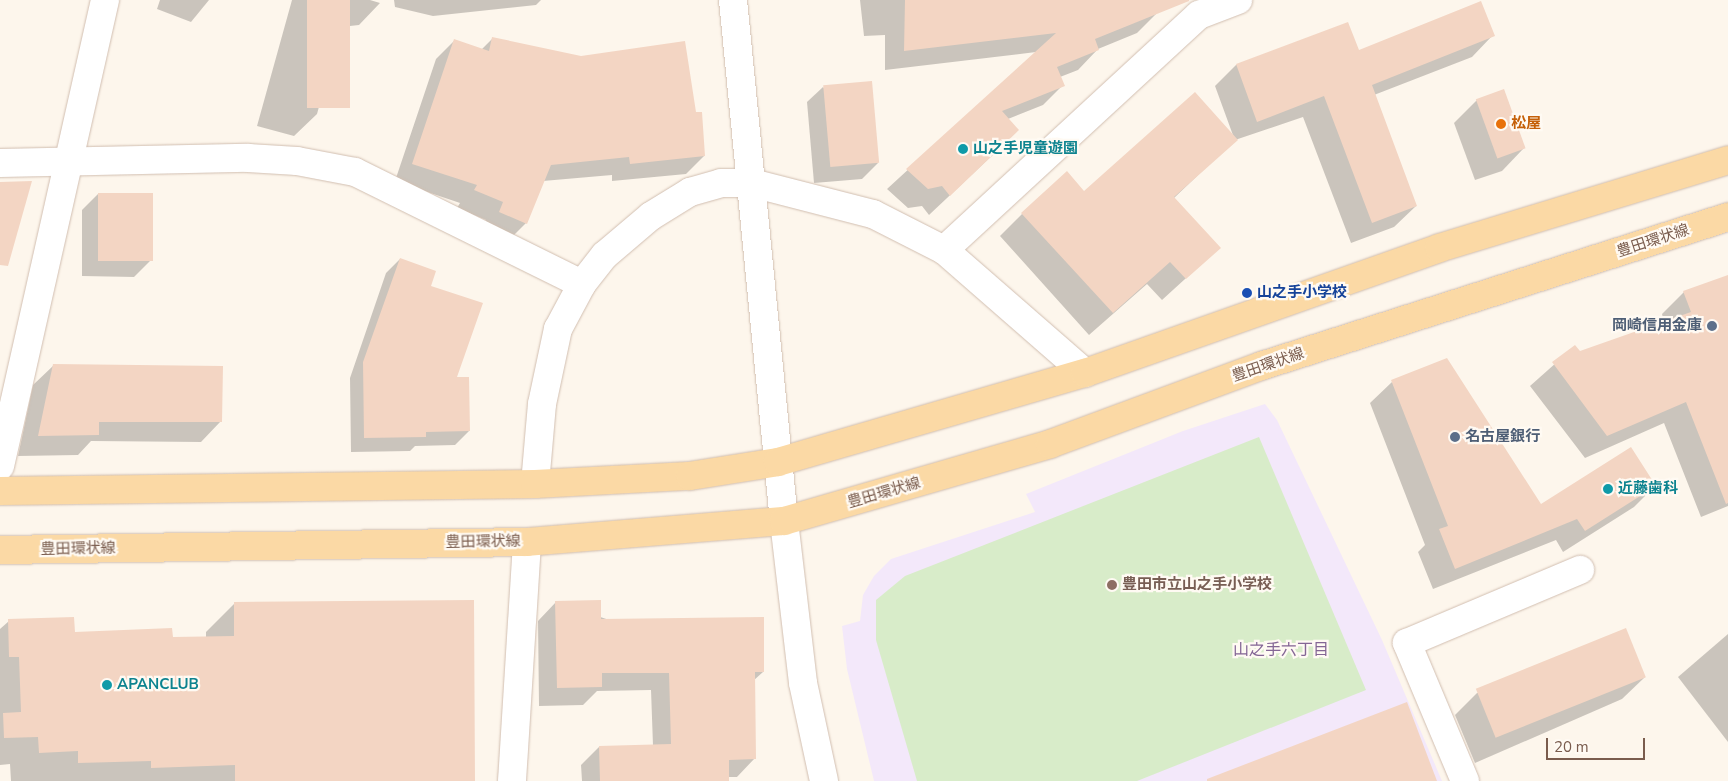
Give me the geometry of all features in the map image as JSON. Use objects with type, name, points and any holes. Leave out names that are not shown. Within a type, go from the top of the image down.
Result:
[{"type":"main road","points":[[0,491],[535,484],[690,476],[778,462],[1085,373],[1439,248],[1728,160]]},
{"type":"main road","name":"豊田環状線","points":[[0,550],[526,542],[784,521],[1050,444],[1261,366],[1728,217]]},
{"type":"street","points":[[0,466],[105,0]]},
{"type":"street","points":[[733,0],[784,521],[803,683],[824,781]]},
{"type":"street","points":[[944,250],[1199,15],[1238,0]]},
{"type":"street","points":[[0,163],[248,158],[297,161],[355,172],[582,284]]},
{"type":"street","points":[[535,484],[542,404],[558,329],[582,284],[621,240],[651,216],[690,192],[721,183],[752,183],[873,214],[944,250],[1085,373]]},
{"type":"street","points":[[512,781],[526,542]]},
{"type":"street","points":[[1465,781],[1407,643],[1580,570]]},
{"type":"shaded area","name":"豊田市立山之手小学校","points":[[1265,404],[1277,420],[1382,640],[1442,781],[874,781],[847,669],[842,626],[860,621],[863,595],[874,576],[891,559],[1035,512],[1026,494],[1183,431]]},
{"type":"green space","name":"豊田市立山之手小学校","points":[[1259,437],[1366,690],[1137,781],[917,781],[876,640],[876,600],[905,576]]},
{"type":"building","points":[[307,0],[350,0],[350,108],[307,108]]},
{"type":"building","points":[[905,0],[1189,1],[1095,39],[1099,50],[1057,67],[1065,86],[1002,111],[1019,130],[950,196],[942,186],[928,189],[906,169],[1056,33],[904,51]]},
{"type":"building","points":[[1481,1],[1495,36],[1372,85],[1417,206],[1372,223],[1324,96],[1257,122],[1236,64],[1348,22],[1359,50]]},
{"type":"building","points":[[492,37],[581,56],[685,41],[696,112],[702,112],[705,156],[630,164],[629,157],[551,165],[527,224],[499,212],[503,202],[474,190],[477,185],[412,164],[454,39],[489,51]]},
{"type":"building","points":[[872,81],[879,163],[830,167],[823,85]]},
{"type":"building","name":"松屋","points":[[1504,89],[1526,148],[1497,158],[1476,99]]},
{"type":"building","points":[[1195,92],[1238,140],[1174,197],[1221,248],[1186,279],[1170,262],[1113,313],[1021,213],[1067,171],[1084,191]]},
{"type":"building","points":[[32,181],[8,266],[0,265],[0,182]]},
{"type":"building","points":[[98,193],[153,193],[153,261],[98,261]]},
{"type":"building","points":[[400,258],[436,271],[431,286],[483,303],[457,377],[469,377],[470,431],[426,432],[426,437],[364,438],[363,362]]},
{"type":"building","points":[[1728,275],[1728,503],[1726,504],[1686,402],[1607,436],[1552,362],[1575,345],[1580,351],[1691,312],[1683,291]]},
{"type":"building","name":"名古屋銀行","points":[[1447,358],[1541,504],[1631,447],[1656,486],[1585,531],[1577,519],[1455,569],[1439,529],[1448,526],[1391,380]]},
{"type":"building","points":[[53,364],[223,366],[222,422],[99,422],[99,435],[38,436]]},
{"type":"building","points":[[474,600],[475,781],[235,781],[235,765],[151,768],[151,761],[78,763],[78,751],[39,753],[38,737],[4,738],[3,713],[21,712],[19,657],[9,657],[8,619],[74,617],[75,632],[172,628],[173,637],[234,636],[234,602]]},
{"type":"building","points":[[601,600],[601,619],[764,617],[764,672],[755,672],[756,759],[729,760],[729,781],[600,781],[599,746],[671,744],[669,673],[602,673],[602,687],[557,688],[555,601]]},
{"type":"building","points":[[1626,628],[1646,677],[1496,738],[1476,689]]},
{"type":"building","points":[[1407,702],[1437,781],[1207,781],[1207,779]]},
{"type":"place","name":"松屋","points":[[1501,124]]},
{"type":"place","name":"山之手児童遊園","points":[[963,149]]},
{"type":"place","name":"山之手小学校","points":[[1247,293]]},
{"type":"place","name":"岡崎信用金庫","points":[[1712,326]]},
{"type":"place","name":"名古屋銀行","points":[[1455,437]]},
{"type":"place","name":"近藤歯科","points":[[1608,489]]},
{"type":"place","name":"豊田市立山之手小学校","points":[[1112,585]]},
{"type":"place","name":"APANCLUB","points":[[107,685]]},
{"type":"district","name":"山之手六丁目","points":[[1281,650]]}]
